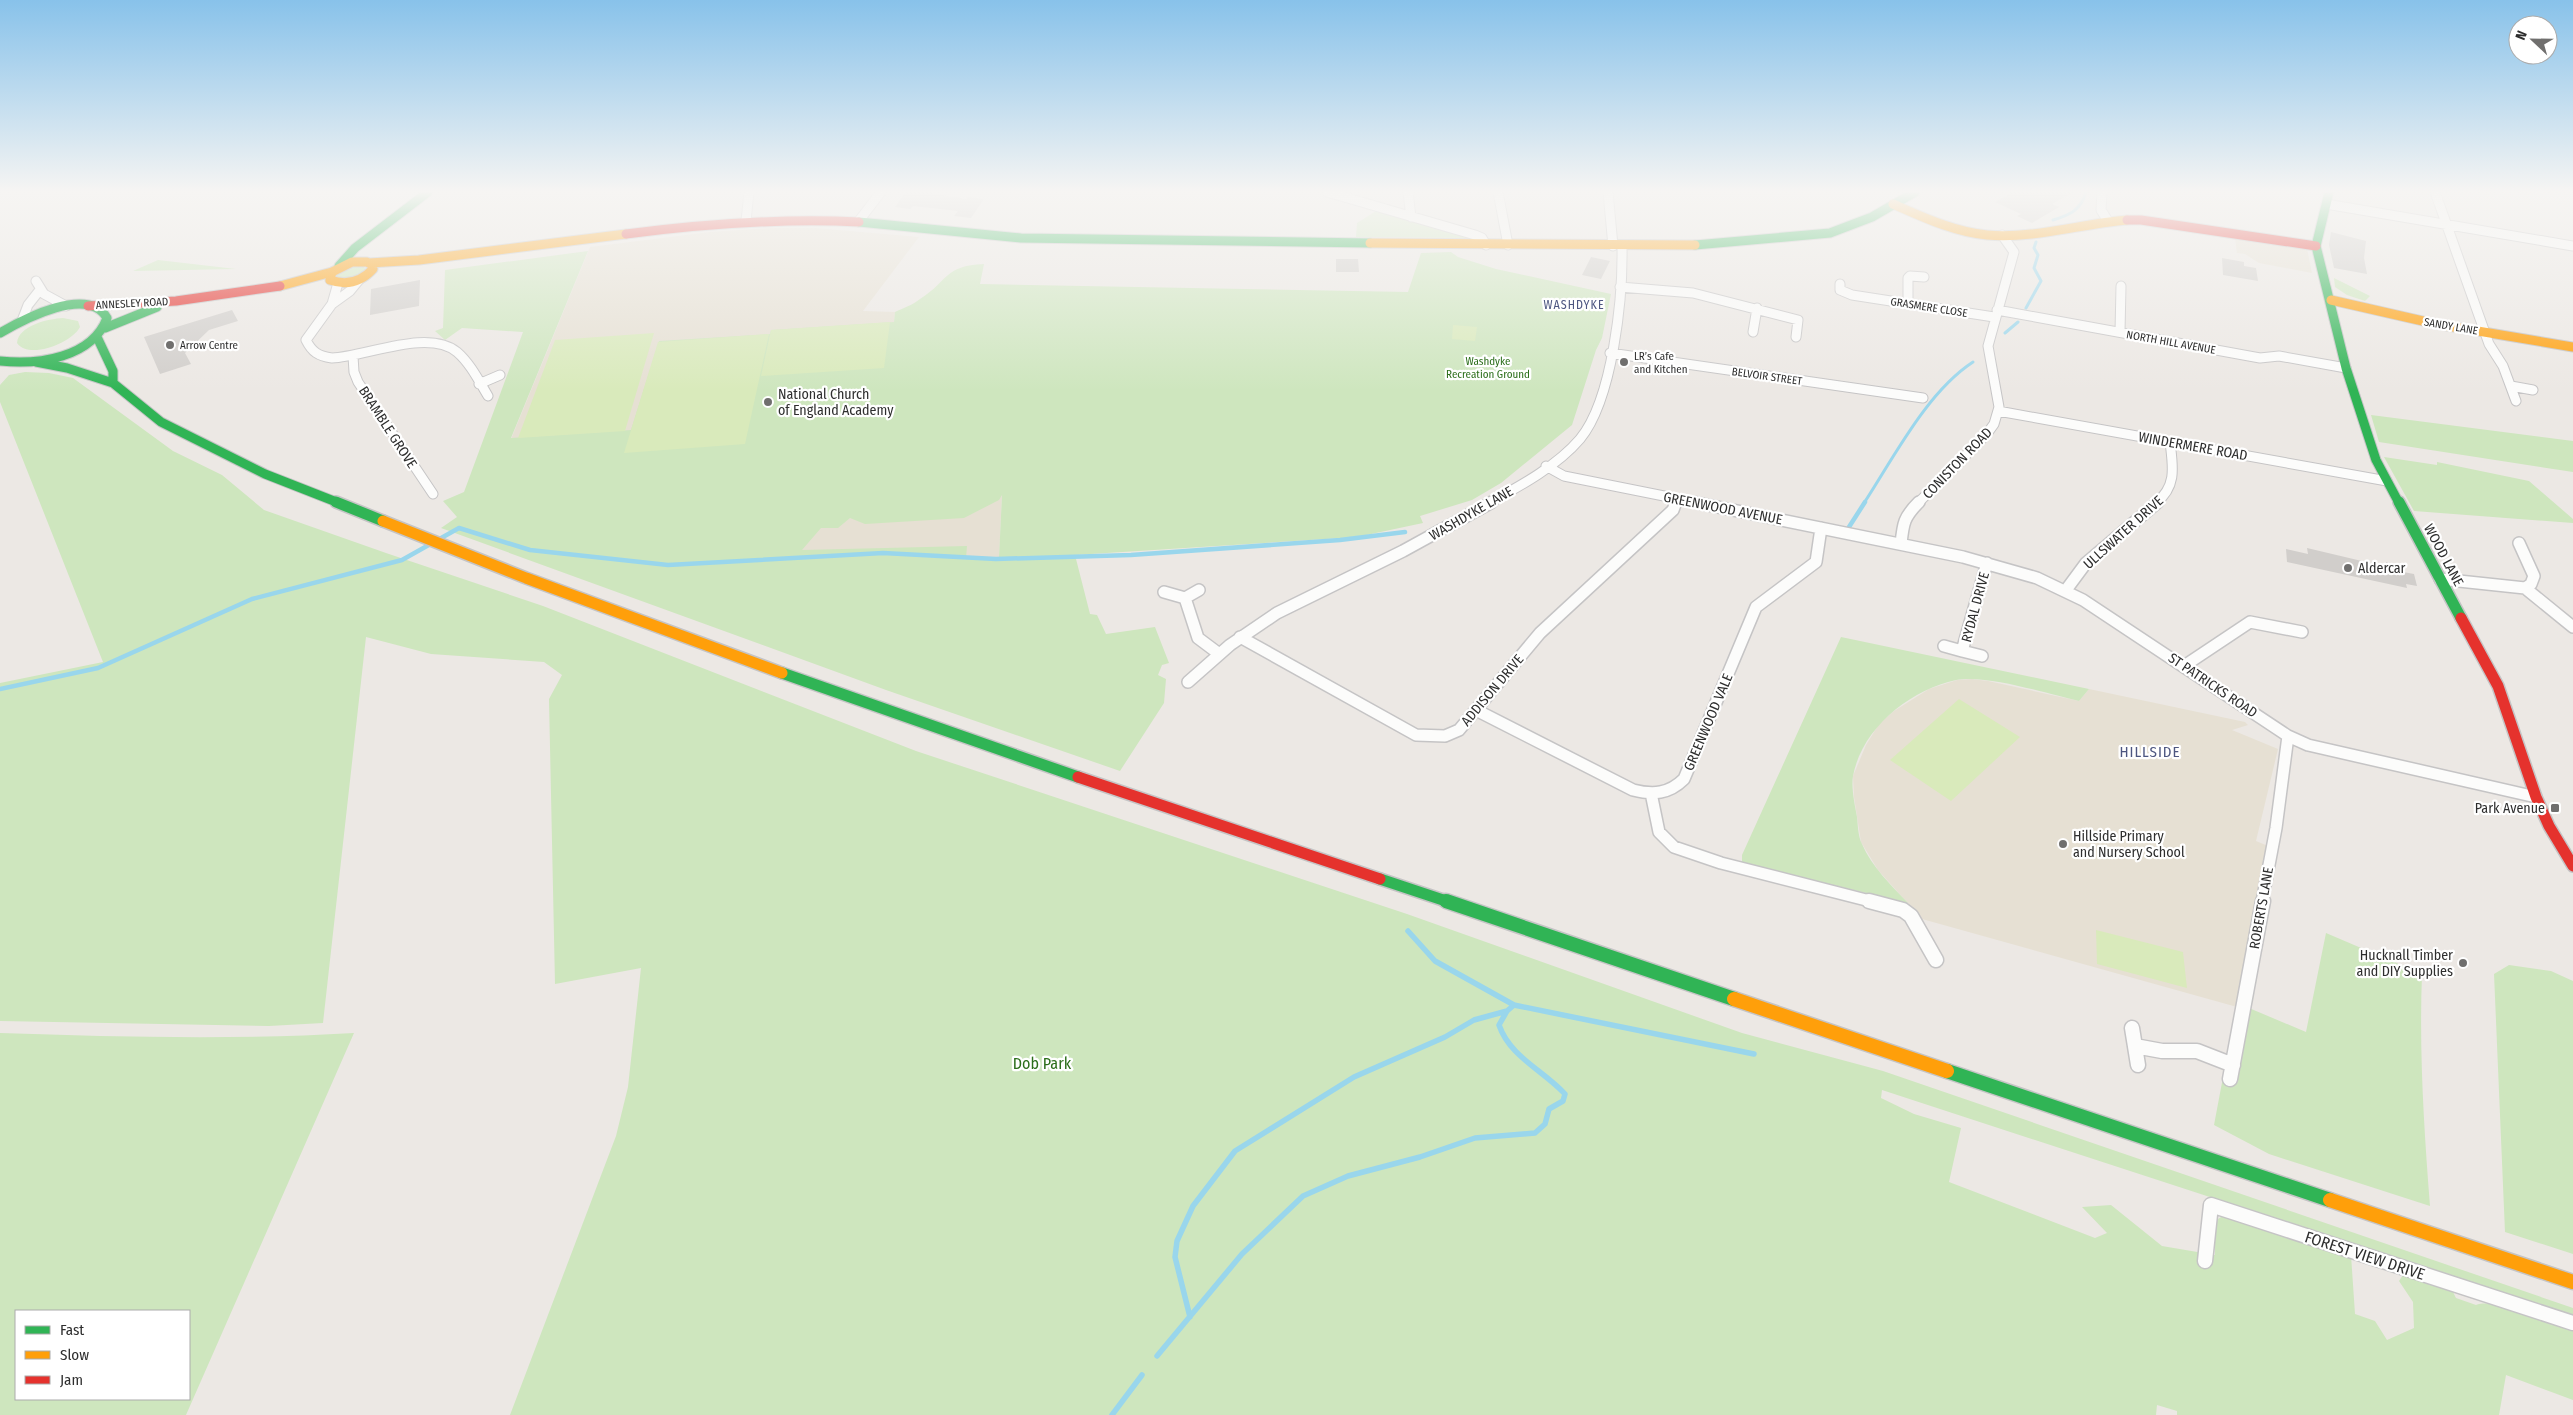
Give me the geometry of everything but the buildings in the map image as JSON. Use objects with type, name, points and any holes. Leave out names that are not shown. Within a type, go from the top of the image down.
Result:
[{"type":"street","points":[[332,304],[335,276],[350,258]]},
{"type":"street","points":[[367,258],[373,269],[350,291],[332,304],[306,340],[314,354],[324,358],[353,356],[396,346],[441,345],[458,352],[488,396]]},
{"type":"street","points":[[335,276],[352,262],[434,258]]},
{"type":"street","name":"WASHDYKE LANE","points":[[1188,682],[1218,653],[1277,613],[1488,506],[1546,466],[1580,438],[1597,407],[1610,353],[1620,288],[1618,258]]},
{"type":"street","name":"CONISTON ROAD","points":[[1901,544],[1903,523],[1907,514],[1986,435],[1994,424],[1998,411],[1997,388],[1988,346],[2012,258]]},
{"type":"street","name":"WOOD LANE","points":[[2319,258],[2346,368],[2376,460],[2498,686],[2536,797],[2572,863]]},
{"type":"street","points":[[2458,258],[2489,344],[2503,366],[2516,401]]},
{"type":"street","points":[[335,276],[362,278],[419,260]]},
{"type":"street","name":"ANNESLEY ROAD","points":[[0,332],[23,318],[52,308],[176,301],[288,285],[335,276]]},
{"type":"street","points":[[1908,304],[1908,278],[1910,276],[1924,277]]},
{"type":"street","points":[[36,280],[39,291],[46,297],[66,306]]},
{"type":"street","name":"GRASMERE CLOSE","points":[[1840,284],[1840,290],[1852,295],[1908,304],[1996,314]]},
{"type":"street","points":[[2120,332],[2121,286]]},
{"type":"street","points":[[1620,288],[1693,293],[1757,308],[1798,320],[1796,337]]},
{"type":"street","points":[[23,318],[28,305],[39,291]]},
{"type":"street","name":"SANDY LANE","points":[[2331,300],[2436,324],[2573,348]]},
{"type":"street","name":"ANNESLEY ROAD","points":[[105,328],[138,313],[176,301]]},
{"type":"street","points":[[0,365],[36,362],[70,353],[97,337],[105,328],[107,320],[105,313],[88,306]]},
{"type":"street","points":[[1753,332],[1757,308]]},
{"type":"street","name":"NORTH HILL AVENUE","points":[[1996,314],[2120,332],[2260,358],[2279,356],[2346,368]]},
{"type":"street","points":[[97,337],[113,371],[114,383]]},
{"type":"street","name":"BELVOIR STREET","points":[[1610,353],[1923,398]]},
{"type":"street","name":"BRAMBLE GROVE","points":[[353,356],[354,372],[358,382],[432,494]]},
{"type":"street","points":[[0,361],[13,364]]},
{"type":"street","points":[[36,362],[67,368],[114,383],[161,422],[265,474],[526,578],[830,690],[1134,796],[2512,1263],[2573,1282]]},
{"type":"street","points":[[479,384],[500,375]]},
{"type":"street","points":[[2511,386],[2533,390]]},
{"type":"street","name":"WINDERMERE ROAD","points":[[1998,411],[2387,481]]},
{"type":"street","name":"ULLSWATER DRIVE","points":[[2066,590],[2086,563],[2166,496],[2172,485],[2173,477],[2170,442]]},
{"type":"street","name":"GREENWOOD AVENUE","points":[[1546,466],[1564,476],[1901,544]]},
{"type":"street","name":"ADDISON DRIVE","points":[[1240,637],[1416,735],[1445,736],[1459,730],[1540,633],[1673,510],[1677,499]]},
{"type":"street","name":"GREENWOOD VALE","points":[[1476,710],[1622,785],[1651,793],[1673,789],[1684,779],[1756,607],[1816,562],[1821,528]]},
{"type":"street","points":[[2519,543],[2534,576],[2530,584],[2525,588]]},
{"type":"street","name":"ST PATRICKS ROAD","points":[[1901,544],[1987,563],[2037,578],[2066,590],[2101,610],[2288,736],[2331,751],[2536,797]]},
{"type":"street","name":"RYDAL DRIVE","points":[[1962,651],[1987,563]]},
{"type":"street","points":[[2440,579],[2525,588],[2573,626]]},
{"type":"street","points":[[1164,592],[1185,598],[1199,590]]},
{"type":"street","points":[[1185,598],[1198,638],[1218,653]]},
{"type":"street","points":[[2184,666],[2250,622],[2302,632]]},
{"type":"street","name":"RYDAL DRIVE","points":[[1944,646],[1982,656]]},
{"type":"street","name":"ROBERTS LANE","points":[[2230,1079],[2276,828],[2288,736]]},
{"type":"street","points":[[1651,793],[1659,832],[1674,847],[1689,854],[1895,906],[1910,916],[1936,960]]},
{"type":"street","points":[[2132,1028],[2138,1064]]},
{"type":"street","points":[[2135,1046],[2162,1051],[2197,1051],[2233,1065]]},
{"type":"street","name":"FOREST VIEW DRIVE","points":[[2205,1261],[2211,1205],[2573,1323]]},
{"type":"street","points":[[2512,1263],[2573,1289]]},
{"type":"shaded area","name":"National Church of England Academy","points":[[585,258],[903,258],[863,311],[895,312],[894,322],[1002,493],[999,557],[666,566],[511,439]]},
{"type":"shaded area","points":[[2251,258],[2309,258],[2312,273],[2259,263]]},
{"type":"shaded area","name":"Hillside Primary and Nursery School","points":[[1972,679],[2079,701],[2089,689],[2245,722],[2248,725],[2232,730],[2278,749],[2256,841],[2268,846],[2237,1007],[1922,919],[1878,870],[1861,842],[1854,797],[1853,776],[1866,745],[1879,724],[1894,711],[1929,689],[1957,680]]},
{"type":"green space","name":"Washdyke Recreation Ground","points":[[535,258],[585,258],[511,438],[631,430],[659,341],[770,334],[771,330],[894,322],[895,312],[911,305],[930,292],[954,271],[971,265],[984,264],[980,284],[1408,292],[1419,258],[1461,258],[1496,269],[1611,294],[1602,338],[1596,350],[1572,425],[1501,483],[1472,500],[1420,516],[1423,523],[1357,537],[1075,555],[1090,614],[1097,615],[1106,634],[1155,627],[1169,663],[1162,665],[1158,675],[1166,679],[1164,703],[1120,771],[886,690],[441,528],[457,517],[443,501],[464,492],[523,332],[462,328],[445,340],[435,331],[443,328],[445,270]],"holes":[[[1002,495],[999,557],[966,558],[967,546],[802,550],[821,528],[838,528],[850,518],[865,524],[964,518],[999,500]]]},
{"type":"green space","points":[[158,260],[236,269],[133,271]]},
{"type":"green space","points":[[349,266],[363,266],[366,270],[353,279],[336,278],[336,273]]},
{"type":"green space","points":[[2334,278],[2370,296],[2365,301],[2347,295],[2335,287]]},
{"type":"green space","points":[[63,318],[78,321],[80,327],[60,344],[40,350],[31,350],[23,348],[17,343],[19,337],[28,327]]},
{"type":"green space","points":[[890,322],[884,368],[761,376],[771,330]]},
{"type":"green space","points":[[1453,325],[1477,327],[1475,341],[1452,339]]},
{"type":"green space","points":[[654,333],[625,431],[518,438],[555,340]]},
{"type":"green space","points":[[769,334],[745,444],[624,453],[658,342]]},
{"type":"green space","name":"Dob Park","points":[[25,372],[49,373],[73,378],[173,451],[222,475],[264,510],[543,606],[916,751],[1407,914],[1742,1033],[1883,1071],[2573,1308],[2573,1318],[2372,1250],[1882,1090],[1881,1098],[1914,1114],[1961,1128],[1949,1182],[2095,1238],[2107,1233],[2082,1207],[2111,1205],[2162,1246],[2215,1255],[2215,1221],[2221,1217],[2238,1219],[2351,1255],[2355,1314],[2375,1321],[2387,1340],[2414,1328],[2413,1302],[2399,1281],[2405,1272],[2450,1286],[2456,1298],[2476,1305],[2485,1303],[2510,1308],[2573,1331],[2573,1400],[2506,1375],[2499,1415],[2177,1415],[2177,1411],[2157,1405],[2156,1415],[510,1415],[616,1136],[628,1087],[641,968],[555,984],[549,699],[562,675],[544,662],[431,654],[366,637],[323,1023],[269,1026],[0,1021],[0,683],[103,662],[0,402],[0,385],[9,375]]},
{"type":"green space","points":[[2371,415],[2573,441],[2573,472],[2379,442]]},
{"type":"green space","points":[[2384,457],[2437,465],[2437,462],[2529,481],[2573,519],[2573,523],[2414,511]]},
{"type":"green space","points":[[1841,637],[2089,689],[2079,701],[2001,682],[1969,679],[1956,680],[1922,692],[1906,702],[1877,727],[1866,742],[1853,776],[1853,792],[1859,834],[1866,852],[1876,868],[1908,903],[1742,863],[1742,855]]},
{"type":"green space","points":[[1959,699],[2020,737],[1951,801],[1890,760]]},
{"type":"green space","points":[[2096,930],[2183,952],[2187,988],[2097,964]]},
{"type":"green space","points":[[2326,933],[2422,974],[2423,1090],[2430,1206],[2269,1154],[2214,1125],[2237,1003],[2306,1032]]},
{"type":"green space","points":[[2509,965],[2551,971],[2573,981],[2573,1254],[2505,1232],[2494,974]]},
{"type":"green space","points":[[0,1033],[133,1037],[221,1037],[354,1033],[186,1415],[0,1415]]},
{"type":"waterway","points":[[2026,308],[2041,281],[2034,268],[2037,258]]},
{"type":"waterway","points":[[2005,333],[2018,322]]},
{"type":"waterway","points":[[1864,503],[1926,408],[1956,375],[1973,362]]},
{"type":"waterway","points":[[1849,527],[1865,502]]},
{"type":"waterway","points":[[0,689],[98,668],[252,599],[402,560],[459,528],[530,550],[668,565],[883,553],[996,559],[1131,555],[1340,540],[1405,532]]},
{"type":"waterway","points":[[1408,931],[1435,961],[1514,1005]]},
{"type":"waterway","points":[[1507,1011],[1514,1005]]},
{"type":"waterway","points":[[1514,1005],[1754,1054]]},
{"type":"waterway","points":[[1190,1317],[1175,1257],[1177,1241],[1193,1206],[1235,1151],[1354,1077],[1445,1037],[1474,1020],[1507,1011]]},
{"type":"waterway","points":[[1190,1317],[1242,1254],[1303,1196],[1348,1176],[1420,1157],[1475,1138],[1535,1133],[1545,1124],[1549,1109],[1563,1101],[1565,1094],[1519,1055],[1504,1036],[1499,1025],[1507,1011]]},
{"type":"waterway","points":[[1157,1356],[1190,1317]]},
{"type":"waterway","points":[[1112,1415],[1142,1375]]},
{"type":"traffic: fast","points":[[339,266],[346,258]]},
{"type":"traffic: fast","points":[[2319,258],[2346,368],[2376,460],[2461,618]]},
{"type":"traffic: fast","points":[[0,333],[35,315],[64,306],[78,304],[90,304],[100,308],[107,318],[102,330],[92,341],[79,349],[46,360],[29,362],[0,361]]},
{"type":"traffic: fast","points":[[105,328],[157,307]]},
{"type":"traffic: fast","points":[[97,337],[113,371],[113,383]]},
{"type":"traffic: fast","points":[[36,362],[67,368],[113,383],[161,422],[265,474],[383,521]]},
{"type":"traffic: fast","points":[[782,673],[1078,777]]},
{"type":"traffic: fast","points":[[1380,879],[1734,999]]},
{"type":"traffic: fast","points":[[1947,1071],[2330,1200]]},
{"type":"traffic: slow","points":[[369,263],[435,258]]},
{"type":"traffic: slow","points":[[280,286],[332,272],[352,262],[367,262],[372,265],[373,269],[364,278],[348,283],[330,280],[332,272]]},
{"type":"traffic: slow","points":[[2331,300],[2436,324],[2573,347]]},
{"type":"traffic: slow","points":[[383,521],[526,578],[782,673]]},
{"type":"traffic: slow","points":[[1734,999],[1947,1071]]},
{"type":"traffic: slow","points":[[2330,1200],[2573,1282]]},
{"type":"traffic: jam","points":[[88,306],[176,301],[280,286]]},
{"type":"traffic: jam","points":[[2461,618],[2498,686],[2536,797],[2549,826],[2573,866]]},
{"type":"traffic: jam","points":[[1078,777],[1380,879]]},
{"type":"place","name":"Arrow Centre","points":[[170,345]]},
{"type":"place","name":"LR’s Cafe and Kitchen","points":[[1624,362]]},
{"type":"place","name":"National Church of England Academy","points":[[768,402]]},
{"type":"place","name":"Aldercar","points":[[2348,568]]},
{"type":"place","name":"Park Avenue","points":[[2555,808]]},
{"type":"place","name":"Hillside Primary and Nursery School","points":[[2063,844]]},
{"type":"place","name":"Hucknall Timber and DIY Supplies","points":[[2463,963]]},
{"type":"district","name":"WASHDYKE","points":[[1574,305]]},
{"type":"district","name":"HILLSIDE","points":[[2150,752]]}]
